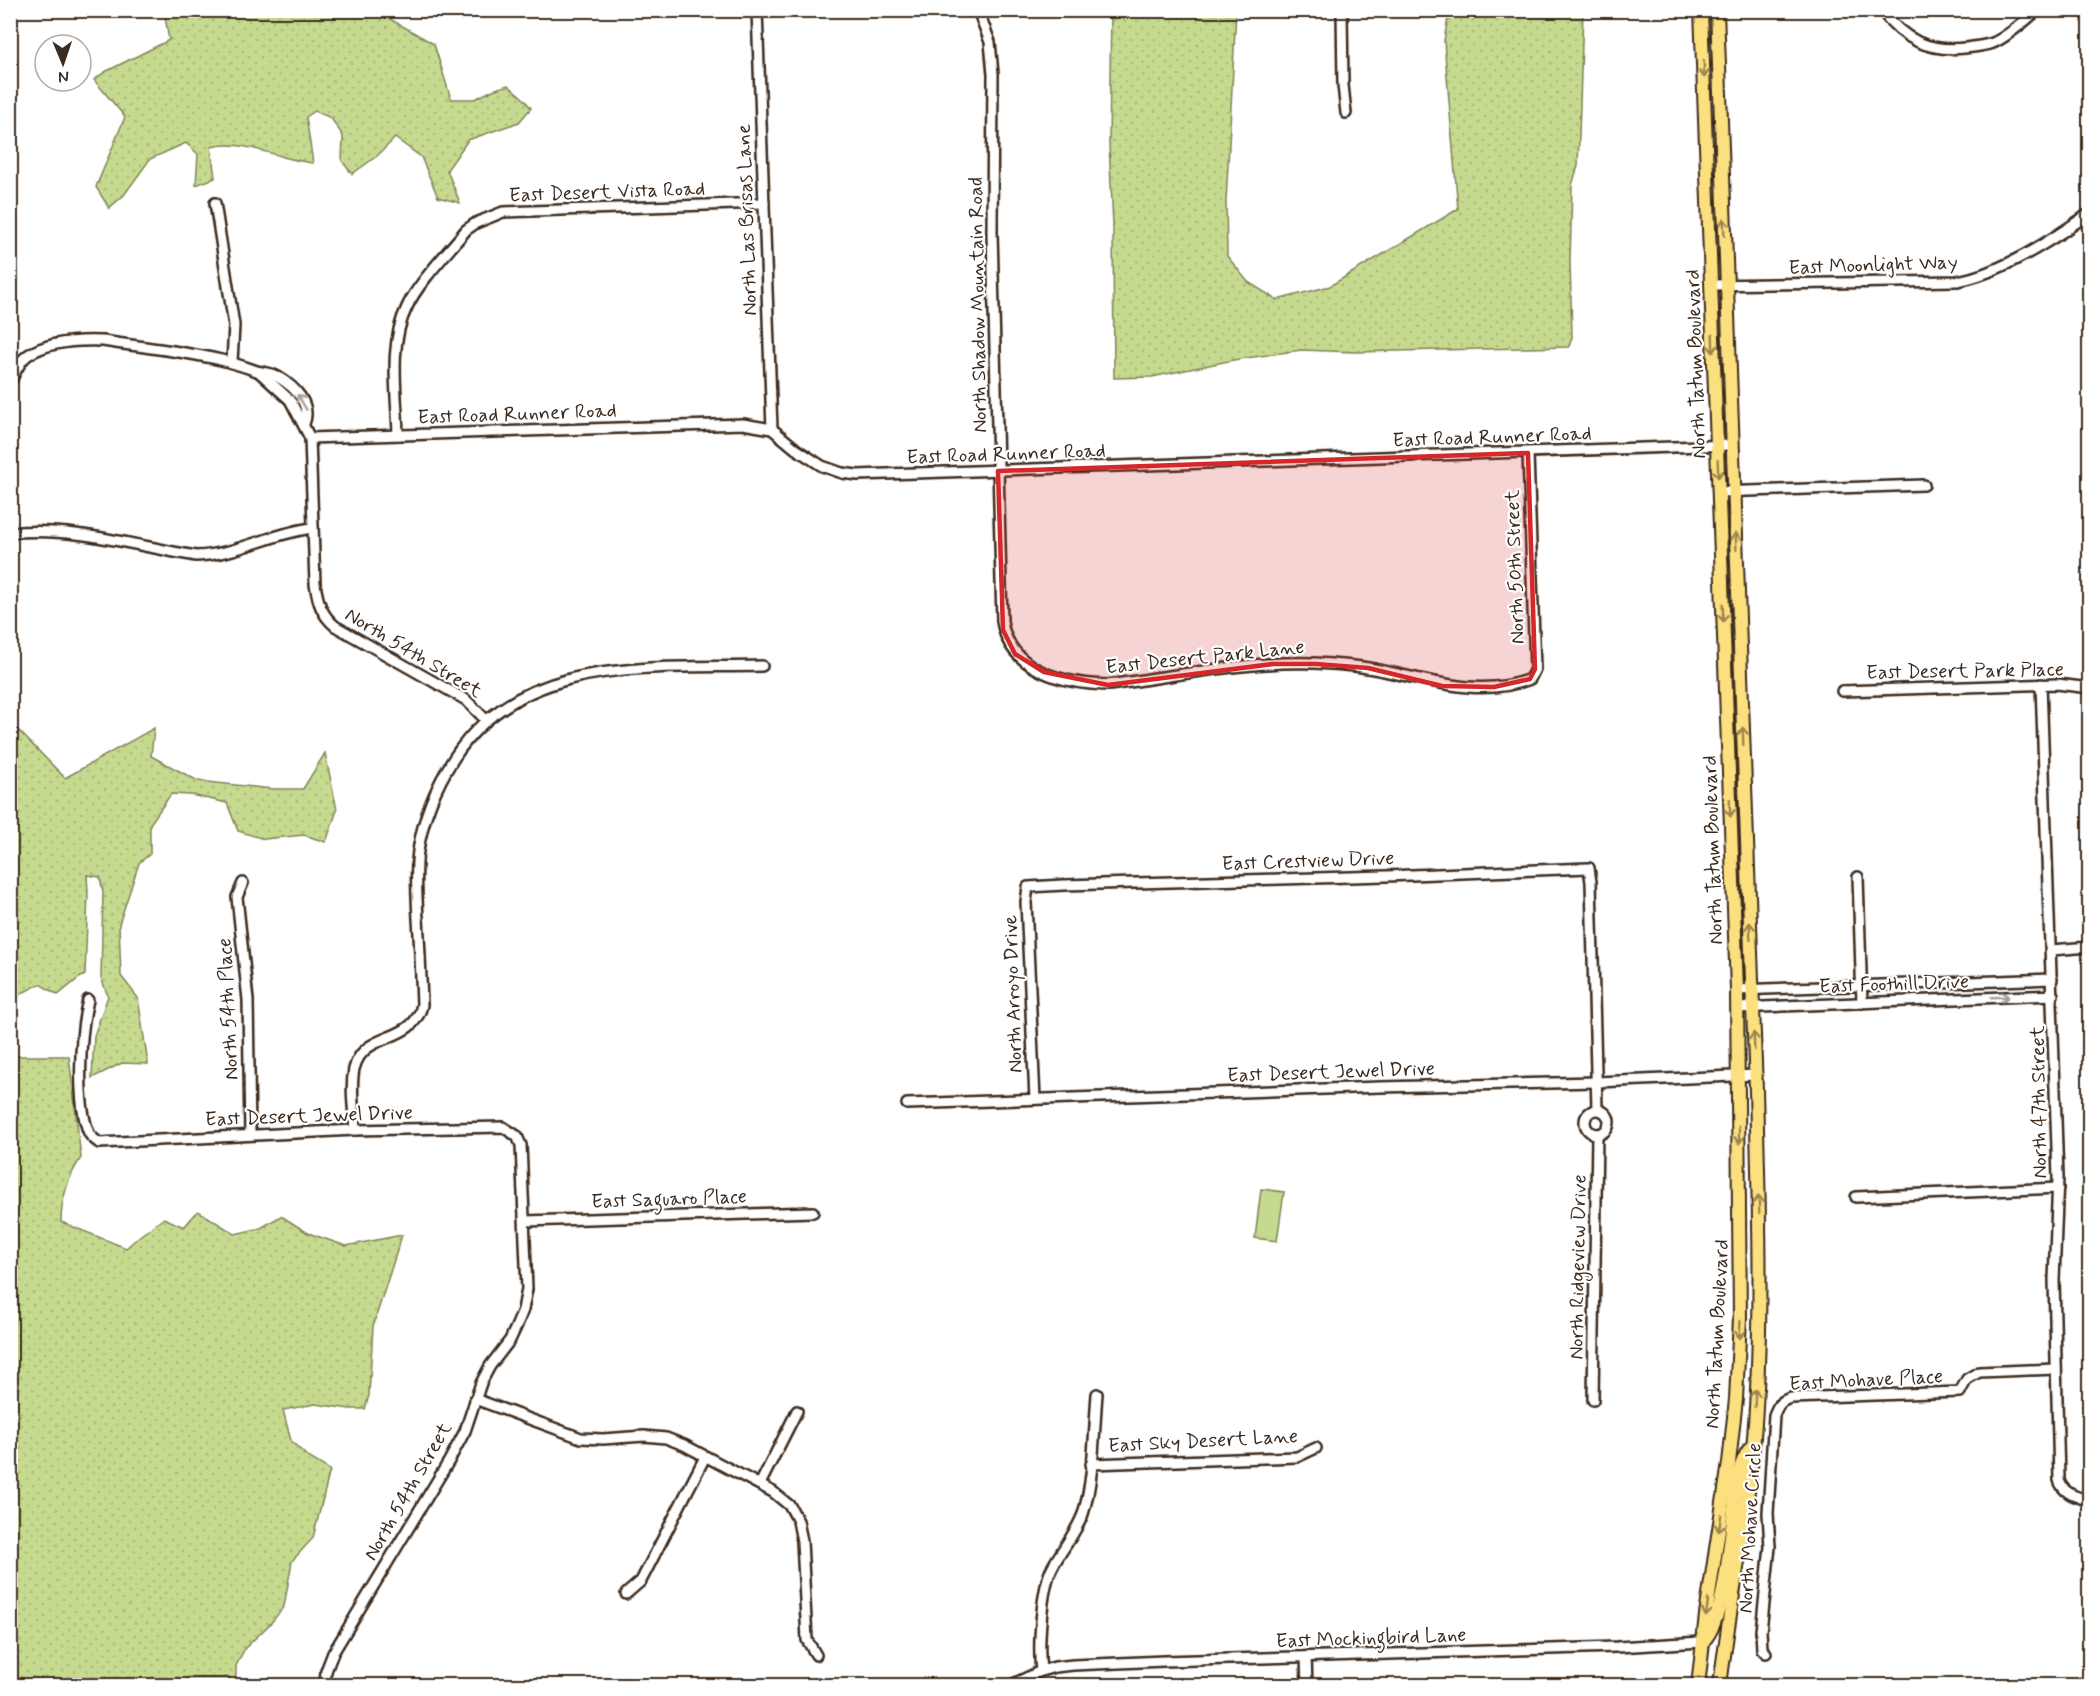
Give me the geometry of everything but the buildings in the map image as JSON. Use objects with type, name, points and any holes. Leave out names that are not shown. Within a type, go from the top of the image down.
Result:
[{"type":"main road","name":"North Tatum Boulevard","points":[[1698,1686],[1702,1642],[1727,1473],[1740,1318],[1737,990],[1701,10]]},
{"type":"main road","name":"North Tatum Boulevard","points":[[1717,10],[1761,1257],[1753,1440],[1720,1686]]},
{"type":"main road","points":[[1702,1642],[1709,1635],[1716,1620],[1740,1467],[1753,1440]]},
{"type":"street","name":"North Las Brisas Lane","points":[[757,10],[772,429]]},
{"type":"street","name":"North Shadow Mountain Road","points":[[978,10],[990,42],[993,74],[992,232],[1003,630],[1015,654],[1028,664]]},
{"type":"street","points":[[1342,10],[1342,59],[1346,113]]},
{"type":"street","points":[[1881,10],[1895,27],[1908,36],[1924,45],[1947,50],[1993,43],[2038,10]]},
{"type":"street","points":[[215,203],[234,325],[232,362]]},
{"type":"street","name":"East Desert Vista Road","points":[[398,435],[396,349],[401,321],[413,296],[466,230],[476,223],[503,212],[764,203]]},
{"type":"street","name":"East Moonlight Way","points":[[1711,285],[1971,279],[2006,265],[2089,215]]},
{"type":"street","points":[[10,383],[21,362],[28,355],[60,344],[84,340],[181,352],[232,362],[278,376],[301,397],[306,406],[308,415],[304,424],[310,438]]},
{"type":"street","name":"East Road Runner Road","points":[[310,438],[743,423],[772,429],[811,460],[831,470],[857,475],[1732,445]]},
{"type":"street","name":"North 54th Street","points":[[310,438],[312,528],[315,584],[319,607],[335,626],[466,700],[486,720],[461,747],[446,770],[422,828],[416,872],[422,1005],[420,1016],[411,1027],[365,1049],[355,1067],[353,1085],[355,1131]]},
{"type":"street","name":"North 50th Street","points":[[1528,453],[1535,669],[1530,679]]},
{"type":"street","points":[[1718,492],[1924,485]]},
{"type":"street","points":[[10,533],[77,535],[196,556],[209,556],[295,530],[312,528]]},
{"type":"street","name":"East Desert Park Lane","points":[[1028,664],[1067,680],[1089,685],[1108,685],[1245,667],[1297,663],[1368,668],[1442,686],[1494,687],[1517,684],[1530,679]]},
{"type":"street","points":[[486,720],[539,688],[588,674],[762,666]]},
{"type":"street","name":"East Desert Park Place","points":[[1842,691],[2041,684],[2090,688]]},
{"type":"street","name":"North 47th Street","points":[[2041,684],[2058,1188],[2054,1255],[2061,1485],[2068,1493],[2090,1501]]},
{"type":"street","name":"East Crestview Drive","points":[[1028,888],[1589,868]]},
{"type":"street","name":"North Ridgeview Drive","points":[[1589,868],[1592,882],[1597,1109]]},
{"type":"street","points":[[1858,877],[1862,1003]]},
{"type":"street","name":"North 54th Place","points":[[243,883],[237,897],[248,1000],[250,1135]]},
{"type":"street","name":"North Arroyo Drive","points":[[1028,888],[1026,902],[1035,1099]]},
{"type":"street","points":[[2051,950],[2090,947]]},
{"type":"street","name":"East Foothill Drive","points":[[1737,990],[2052,979]]},
{"type":"street","name":"East Foothill Drive","points":[[1737,1008],[2053,994]]},
{"type":"street","name":"East Desert Jewel Drive","points":[[88,1000],[84,1017],[82,1088],[84,1116],[90,1136],[99,1143],[503,1126],[517,1136]]},
{"type":"street","name":"East Desert Jewel Drive","points":[[907,1104],[1756,1075]]},
{"type":"street","name":"North Ridgeview Drive","points":[[1597,1109],[1605,1112],[1610,1124],[1605,1131],[1598,1134],[1590,1132],[1584,1122],[1587,1114],[1597,1109]]},
{"type":"street","name":"North Ridgeview Drive","points":[[1593,1400],[1598,1134]]},
{"type":"street","name":"North 54th Street","points":[[325,1686],[326,1671],[333,1653],[449,1461],[465,1431],[475,1399],[490,1366],[510,1340],[523,1310],[526,1289],[525,1221],[521,1145],[517,1136]]},
{"type":"street","points":[[1856,1197],[2058,1188]]},
{"type":"street","name":"East Saguaro Place","points":[[525,1221],[813,1212]]},
{"type":"street","name":"East Mohave Place","points":[[1778,1405],[1791,1398],[1960,1392],[1967,1378],[1979,1372],[2056,1369]]},
{"type":"street","points":[[1041,1671],[1040,1639],[1045,1589],[1051,1568],[1076,1529],[1083,1513],[1091,1464],[1097,1394]]},
{"type":"street","points":[[475,1399],[580,1438],[644,1436],[666,1438],[684,1445],[773,1492],[790,1506],[798,1521],[802,1541],[807,1640],[816,1655]]},
{"type":"street","name":"North Mohave Circle","points":[[1766,1653],[1762,1649],[1761,1631],[1770,1547],[1768,1505],[1774,1415],[1778,1405]]},
{"type":"street","points":[[760,1484],[797,1411]]},
{"type":"street","name":"East Sky Desert Lane","points":[[1091,1464],[1297,1457],[1316,1448]]},
{"type":"street","points":[[626,1594],[641,1581],[705,1457]]},
{"type":"street","name":"East Mockingbird Lane","points":[[1009,1686],[1055,1667],[1084,1665],[1164,1660],[1702,1642]]},
{"type":"street","points":[[1306,1657],[1307,1686]]},
{"type":"highlighted area","points":[[1528,453],[1535,669],[1530,679],[1494,687],[1442,686],[1368,668],[1316,664],[1273,664],[1108,685],[1044,672],[1015,654],[1003,630],[998,471]]},
{"type":"green space","points":[[164,11],[376,11],[434,44],[451,99],[475,99],[508,85],[531,108],[519,122],[468,140],[447,170],[460,203],[438,197],[421,157],[395,138],[377,156],[352,174],[342,161],[343,136],[331,118],[315,111],[306,117],[313,163],[246,147],[220,145],[211,147],[215,178],[196,185],[198,154],[186,143],[150,159],[124,195],[109,208],[96,187],[125,117],[94,80],[105,72],[169,40]]},
{"type":"green space","points":[[1111,11],[1236,11],[1226,202],[1227,256],[1248,282],[1277,300],[1330,286],[1458,209],[1444,41],[1449,11],[1583,11],[1578,166],[1572,185],[1570,262],[1572,337],[1569,347],[1355,352],[1301,350],[1233,360],[1152,377],[1114,378],[1113,224],[1109,144]]},
{"type":"green space","points":[[11,726],[16,728],[65,778],[154,728],[151,756],[198,781],[273,789],[303,789],[325,753],[337,810],[326,842],[304,835],[264,839],[238,831],[227,803],[191,795],[171,794],[150,824],[150,854],[139,863],[119,924],[121,976],[138,998],[148,1064],[122,1063],[92,1078],[94,1036],[108,996],[101,978],[103,892],[100,877],[87,875],[85,975],[58,995],[40,984],[20,994],[11,1013]]},
{"type":"green space","points":[[10,1056],[69,1056],[81,1158],[66,1189],[61,1222],[126,1248],[164,1218],[184,1227],[198,1211],[235,1234],[261,1228],[281,1216],[308,1233],[346,1246],[402,1235],[373,1326],[369,1395],[365,1409],[315,1404],[283,1410],[291,1441],[308,1457],[330,1470],[313,1538],[292,1561],[284,1607],[245,1648],[236,1666],[236,1685],[11,1685]]},
{"type":"green space","points":[[1261,1189],[1284,1192],[1277,1241],[1255,1238]]}]
